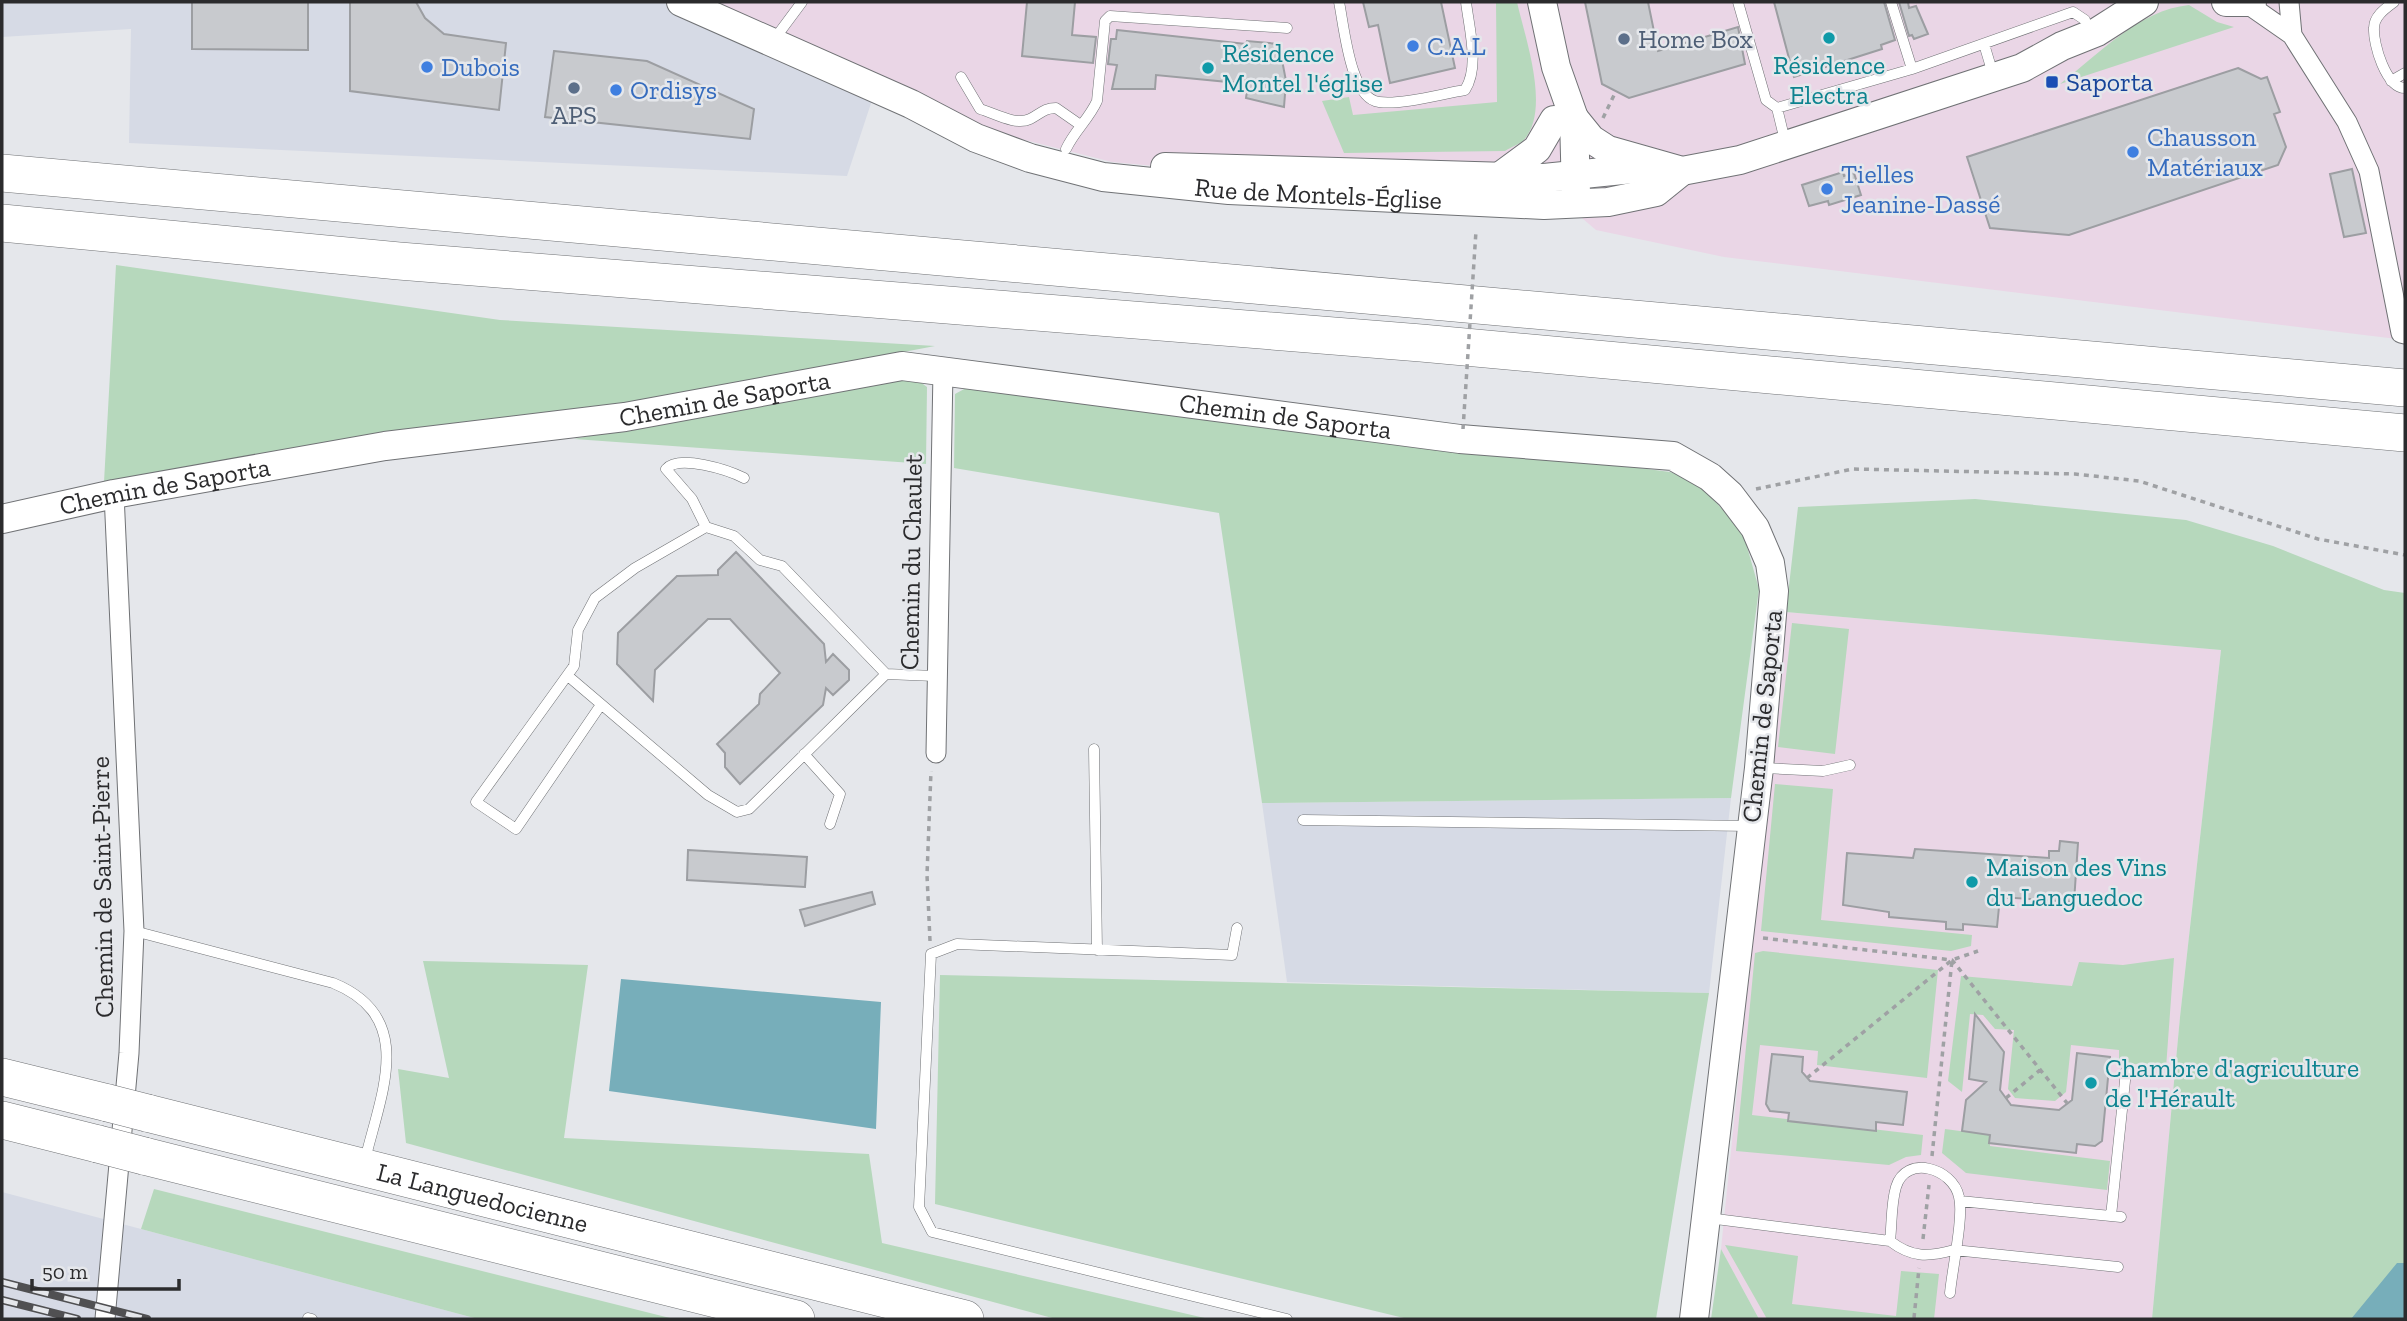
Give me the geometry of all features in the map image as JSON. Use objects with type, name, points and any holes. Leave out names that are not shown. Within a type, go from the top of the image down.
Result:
[{"type":"highway","points":[[2,173],[2405,388]]},
{"type":"highway","points":[[2,223],[413,263],[1421,343],[2405,433]]},
{"type":"highway","name":"La Languedocienne","points":[[2,1077],[965,1319]]},
{"type":"highway","name":"La Languedocienne","points":[[2,1120],[796,1319]]},
{"type":"street","points":[[1542,2],[1556,67],[1576,120],[1591,139],[1608,150],[1672,169]]},
{"type":"street","points":[[2062,46],[2085,20],[2110,2]]},
{"type":"street","points":[[2062,46],[2097,32],[2144,2]]},
{"type":"street","points":[[2242,2],[2281,31],[2291,35]]},
{"type":"street","points":[[2288,2],[2291,35],[2347,122],[2369,171],[2401,333],[2405,334]]},
{"type":"street","name":"Rue de Montels-Église","points":[[697,5],[928,112],[976,138],[1064,158],[1097,158],[1158,166],[1499,177],[1575,176],[1672,169],[1740,160],[2022,68],[2062,46]]},
{"type":"street","points":[[1576,120],[1565,158],[1575,176],[1577,204]]},
{"type":"street","points":[[1499,177],[1576,120]]},
{"type":"street","name":"Rue de Montels-Église","points":[[1064,158],[1103,177],[1205,188],[1478,204],[1608,202],[1656,191],[1672,169]]},
{"type":"street","name":"Chemin de Saporta","points":[[2,519],[114,494],[385,446],[625,417],[902,366],[1460,439],[1673,456],[1710,477],[1730,495],[1755,528],[1770,563],[1774,591],[1759,768],[1694,1319]]},
{"type":"street","name":"Chemin du Chaulet","points":[[936,753],[935,676],[943,371]]},
{"type":"street","name":"Chemin de Saint-Pierre","points":[[106,1319],[130,1053],[134,931],[114,494]]},
{"type":"lane","points":[[772,42],[802,2]]},
{"type":"lane","points":[[1339,2],[1355,79],[1364,93],[1380,102],[1465,90],[1471,80],[1472,51],[1466,2]]},
{"type":"lane","points":[[1738,2],[1766,100],[1777,108],[1786,145]]},
{"type":"lane","points":[[1891,2],[1912,69]]},
{"type":"lane","points":[[2394,2],[2377,18],[2374,28],[2384,70],[2399,88],[2405,88]]},
{"type":"lane","points":[[1777,108],[1912,69],[2073,12],[2085,20]]},
{"type":"lane","points":[[1064,158],[1079,124],[1092,112],[1097,101],[1105,21],[1110,16],[1287,28]]},
{"type":"lane","points":[[1984,44],[1995,77]]},
{"type":"lane","points":[[2391,81],[2405,74]]},
{"type":"lane","points":[[961,77],[980,109],[1018,121],[1056,107],[1079,124]]},
{"type":"lane","points":[[744,478],[722,467],[676,463],[666,470],[692,499],[706,527],[734,536],[760,560],[782,566],[886,674],[935,676]]},
{"type":"lane","points":[[600,706],[516,829],[477,803],[574,666],[578,630],[595,598],[635,568],[706,527]]},
{"type":"lane","points":[[568,676],[600,706],[708,795],[737,812],[749,809],[886,674]]},
{"type":"lane","points":[[1094,749],[1097,950]]},
{"type":"lane","points":[[804,754],[840,794],[830,824]]},
{"type":"lane","points":[[1759,768],[1823,771],[1850,765]]},
{"type":"lane","points":[[1303,820],[1752,826]]},
{"type":"lane","points":[[1237,928],[1232,955],[957,944],[931,954],[919,1207],[932,1232],[1287,1319]]},
{"type":"lane","points":[[134,931],[333,983],[348,989],[368,1005],[386,1036],[388,1060],[363,1167]]},
{"type":"lane","points":[[1960,1200],[2116,1216],[2126,1071]]},
{"type":"lane","points":[[1890,1241],[1896,1186],[1909,1171],[1931,1168],[1949,1177],[1960,1200],[1950,1293]]},
{"type":"lane","points":[[1707,1218],[1890,1241],[1902,1250],[1921,1256],[1954,1250],[2118,1267]]},
{"type":"path","points":[[1576,120],[1616,91]]},
{"type":"path","points":[[1463,429],[1476,231]]},
{"type":"path","points":[[1730,495],[1853,469],[2075,474],[2139,481],[2318,538],[2405,555]]},
{"type":"path","points":[[931,954],[927,875],[931,769],[936,753]]},
{"type":"path","points":[[1740,934],[1952,960],[2067,1103]]},
{"type":"path","points":[[1807,1078],[1952,960],[1978,951]]},
{"type":"path","points":[[1914,1318],[1952,960]]},
{"type":"path","points":[[2006,1098],[2040,1070]]},
{"type":"shaded area","points":[[2,2],[691,2],[877,85],[847,176],[129,143],[131,29],[2,37]]},
{"type":"shaded area","points":[[691,2],[2405,2],[2405,340],[1724,257],[1596,230],[1537,180],[1284,178],[1112,162],[1005,135]]},
{"type":"shaded area","points":[[1786,612],[2221,650],[2180,1017],[2152,1319],[1759,1319],[1721,1249]]},
{"type":"shaded area","points":[[1731,798],[1709,993],[1287,982],[1262,803]]},
{"type":"shaded area","points":[[2,1192],[141,1229],[478,1319],[2,1319]]},
{"type":"green space","points":[[1496,2],[1517,2],[1530,53],[1536,92],[1535,110],[1532,127],[1524,140],[1505,151],[1344,153],[1322,101],[1349,97],[1353,115],[1497,102]]},
{"type":"green space","points":[[2189,5],[2217,22],[2234,27],[2060,84],[2136,24],[2153,15]]},
{"type":"green space","points":[[116,265],[500,320],[935,346],[625,405],[104,482]]},
{"type":"green space","points":[[908,373],[927,387],[926,464],[574,439]]},
{"type":"green space","points":[[979,381],[1670,472],[1696,481],[1744,536],[1759,589],[1731,798],[1262,803],[1219,513],[954,468],[955,394]]},
{"type":"green space","points":[[1975,499],[2186,520],[2273,546],[2384,590],[2405,593],[2405,1319],[2152,1319],[2180,1017],[2221,650],[1786,612],[1798,507]]},
{"type":"green space","points":[[1792,623],[1849,629],[1835,754],[1778,747]]},
{"type":"green space","points":[[1775,784],[1833,789],[1821,920],[1972,935],[1971,946],[1951,951],[1761,931]]},
{"type":"green space","points":[[1763,951],[1938,970],[1927,1078],[1817,1065],[1818,1051],[1760,1045],[1752,1115],[1923,1135],[1921,1155],[1906,1157],[1889,1165],[1736,1151],[1755,953]]},
{"type":"green space","points":[[2174,958],[2166,1068],[2119,1062],[2119,1050],[2071,1045],[2066,1092],[2055,1101],[2015,1098],[2008,1089],[2014,1030],[1995,1029],[1983,1015],[1970,1014],[1962,1092],[1948,1081],[1961,976],[2072,986],[2079,962],[2123,965]]},
{"type":"green space","points":[[423,961],[588,965],[564,1138],[869,1154],[882,1243],[1209,1319],[1056,1319],[406,1143],[398,1069],[449,1078]]},
{"type":"green space","points":[[940,975],[1709,993],[1656,1319],[1408,1319],[935,1204]]},
{"type":"green space","points":[[1945,1129],[1990,1135],[1990,1146],[2110,1161],[2107,1190],[1966,1173],[1942,1153]]},
{"type":"green space","points":[[154,1189],[674,1319],[478,1319],[141,1229]]},
{"type":"green space","points":[[1725,1245],[1798,1256],[1792,1304],[1896,1316],[1901,1271],[1939,1274],[1934,1319],[1767,1319]]},
{"type":"green space","points":[[1721,1249],[1759,1319],[1711,1319]]},
{"type":"water","points":[[621,979],[881,1002],[876,1129],[609,1091]]},
{"type":"water","points":[[2397,1263],[2405,1263],[2405,1319],[2351,1319]]},
{"type":"building","points":[[192,2],[308,2],[308,50],[192,49]]},
{"type":"building","name":"Dubois","points":[[350,2],[416,2],[425,18],[444,34],[506,43],[499,110],[350,91]]},
{"type":"building","points":[[1027,2],[1075,2],[1072,35],[1096,37],[1093,63],[1022,56]]},
{"type":"building","name":"C.A.L","points":[[1363,2],[1441,2],[1455,68],[1390,83],[1378,25],[1369,27]]},
{"type":"building","name":"Home Box","points":[[1585,2],[1648,2],[1658,51],[1738,27],[1745,64],[1629,98],[1602,84]]},
{"type":"building","name":"Résidence Electra","points":[[1774,2],[1884,2],[1895,40],[1881,45],[1882,49],[1794,77]]},
{"type":"building","points":[[1899,2],[1908,2],[1909,8],[1916,6],[1928,34],[1914,39],[1912,35],[1909,36]]},
{"type":"building","name":"Résidence Montel l'église","points":[[1117,30],[1246,44],[1247,41],[1279,44],[1286,81],[1284,107],[1246,98],[1248,84],[1156,75],[1155,89],[1112,89],[1117,65],[1108,64],[1111,39],[1116,39]]},
{"type":"building","points":[[554,51],[647,61],[754,109],[750,139],[545,117]]},
{"type":"building","name":"Chausson Matériaux","points":[[2238,68],[2261,79],[2267,77],[2280,112],[2274,114],[2286,147],[2278,165],[2069,235],[1990,228],[1967,157]]},
{"type":"building","points":[[2352,169],[2366,233],[2344,237],[2330,174]]},
{"type":"building","points":[[1843,172],[1844,176],[1854,173],[1861,195],[1829,205],[1828,201],[1809,206],[1802,185]]},
{"type":"building","points":[[736,552],[824,644],[826,662],[833,654],[849,670],[849,680],[833,695],[826,688],[823,705],[740,784],[725,767],[725,753],[717,744],[759,704],[760,694],[780,673],[730,619],[708,619],[655,670],[653,701],[617,664],[618,633],[677,576],[718,575],[718,570]]},
{"type":"building","name":"Maison des Vins du Languedoc","points":[[2060,841],[2078,843],[2074,902],[2000,897],[1997,927],[1963,924],[1963,930],[1946,929],[1946,922],[1889,917],[1889,912],[1843,905],[1847,853],[1913,858],[1915,849],[2049,858],[2049,851],[2059,851]]},
{"type":"building","points":[[688,850],[807,857],[805,887],[687,880]]},
{"type":"building","points":[[872,892],[875,904],[805,926],[800,910]]},
{"type":"building","name":"Chambre d'agriculture de l'Hérault","points":[[1975,1014],[2004,1052],[2000,1090],[2011,1105],[2059,1110],[2072,1100],[2077,1053],[2110,1057],[2102,1141],[2095,1146],[2077,1144],[2076,1153],[1989,1143],[1990,1135],[1962,1131],[1966,1100],[1986,1082],[1969,1079]]},
{"type":"building","points":[[1772,1054],[1803,1057],[1802,1072],[1810,1081],[1907,1092],[1903,1125],[1876,1122],[1876,1131],[1788,1121],[1789,1113],[1770,1111],[1766,1104]]},
{"type":"railway","points":[[2,1282],[147,1319]]},
{"type":"railway","points":[[2,1300],[77,1319]]},
{"type":"place","name":"Résidence Electra","points":[[1829,38]]},
{"type":"place","name":"Home Box","points":[[1624,39]]},
{"type":"place","name":"C.A.L","points":[[1413,46]]},
{"type":"place","name":"Dubois","points":[[427,67]]},
{"type":"place","name":"Résidence Montel l'église","points":[[1208,68]]},
{"type":"place","name":"Saporta","points":[[2052,82]]},
{"type":"place","name":"APS","points":[[574,88]]},
{"type":"place","name":"Ordisys","points":[[616,90]]},
{"type":"place","name":"Chausson Matériaux","points":[[2133,152]]},
{"type":"place","name":"Tielles Jeanine-Dassé","points":[[1827,189]]},
{"type":"place","name":"Maison des Vins du Languedoc","points":[[1972,882]]},
{"type":"place","name":"Chambre d'agriculture de l'Hérault","points":[[2091,1083]]}]
